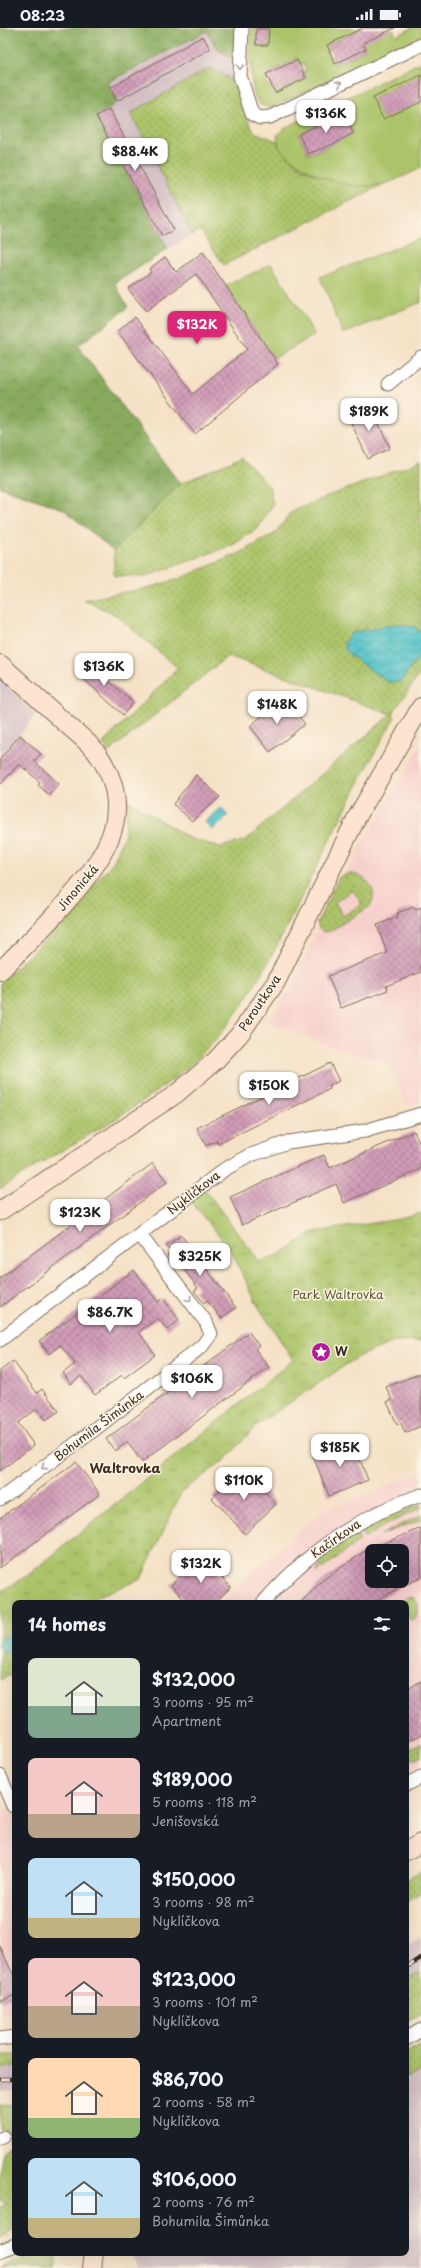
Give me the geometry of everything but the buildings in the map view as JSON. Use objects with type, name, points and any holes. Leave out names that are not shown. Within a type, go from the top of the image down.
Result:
[{"type":"street","points":[[242,28],[240,76],[252,114],[260,118],[270,117],[421,45]]},
{"type":"street","points":[[388,384],[421,357]]},
{"type":"street","name":"Jinonická","points":[[0,664],[92,748],[109,774],[115,801],[115,822],[112,836],[103,855],[91,874],[53,917],[0,971]]},
{"type":"street","name":"Peroutkova","points":[[0,1211],[176,1094],[216,1060],[239,1035],[276,982],[357,817],[421,708]]},
{"type":"street","name":"Nyklíčkova","points":[[0,1340],[225,1169],[250,1155],[288,1142],[365,1131],[421,1114]]},
{"type":"street","name":"Bohumila Šimůnka","points":[[0,1499],[82,1439],[202,1346],[211,1334],[206,1322],[140,1235]]},
{"type":"street","name":"Kačírkova","points":[[266,1600],[290,1574],[330,1541],[368,1517],[421,1495]]},
{"type":"street","points":[[0,1776],[12,1806]]},
{"type":"street","points":[[409,1783],[421,1777]]},
{"type":"street","points":[[409,1849],[421,1843]]},
{"type":"street","points":[[409,2037],[421,2030]]},
{"type":"street","points":[[0,2039],[12,2037]]},
{"type":"street","points":[[0,2251],[12,2246]]},
{"type":"street","points":[[92,2268],[94,2256]]},
{"type":"shaded area","points":[[207,31],[217,49],[232,58],[232,80],[209,68],[131,113],[192,235],[168,249],[96,116],[109,109],[117,100],[107,82]]},
{"type":"shaded area","points":[[0,680],[37,715],[0,756]]},
{"type":"shaded area","points":[[421,744],[421,1101],[408,1107],[388,1064],[323,1044],[268,1021],[289,990],[345,874]]},
{"type":"shaded area","points":[[421,1473],[421,1764],[409,1770],[409,1600],[227,1600],[256,1569],[322,1512]]},
{"type":"shaded area","points":[[12,1806],[12,2010],[0,2014],[0,1812]]},
{"type":"shaded area","points":[[421,1937],[421,1972],[409,1978],[409,1944]]},
{"type":"shaded area","points":[[0,2067],[12,2067],[12,2090],[0,2091]]},
{"type":"shaded area","points":[[421,2071],[421,2268],[137,2268],[132,2256],[409,2256],[409,2076]]},
{"type":"green space","points":[[0,28],[236,28],[232,58],[217,49],[207,31],[108,82],[117,100],[109,109],[96,116],[168,249],[115,283],[128,307],[78,346],[180,484],[114,551],[63,509],[0,487]]},
{"type":"green space","points":[[252,28],[393,29],[396,36],[412,28],[421,28],[421,37],[272,107],[261,105],[255,97],[250,66]],"holes":[[[257,29],[269,29],[269,38],[267,38],[270,45],[256,45]],[[357,31],[366,49],[335,64],[332,57],[329,58],[326,52],[329,50],[327,45]],[[297,59],[300,64],[303,63],[306,69],[303,71],[306,78],[276,93],[272,86],[269,87],[266,81],[269,79],[267,74]]]},
{"type":"green space","points":[[421,62],[421,83],[398,85],[392,88],[391,115],[421,101],[421,168],[413,172],[390,182],[375,185],[360,186],[330,180],[303,167],[279,148],[277,136],[284,128]],"holes":[[[344,113],[353,133],[323,149],[308,154],[299,134]]]},
{"type":"green space","points":[[209,68],[232,80],[239,101],[254,132],[277,141],[279,148],[283,153],[294,162],[316,175],[327,179],[363,184],[388,182],[224,265],[200,230],[192,235],[131,113]]},
{"type":"green space","points":[[421,238],[421,302],[343,334],[320,277]]},
{"type":"green space","points":[[271,264],[315,335],[274,358],[226,286]]},
{"type":"green space","points":[[242,457],[269,486],[273,504],[258,528],[233,545],[145,577],[114,576],[114,551],[180,484]]},
{"type":"green space","points":[[421,461],[421,633],[415,627],[383,678],[388,682],[400,682],[421,654],[421,672],[392,714],[395,717],[360,780],[285,931],[261,975],[234,1017],[218,1037],[201,1055],[178,1075],[129,1110],[0,1189],[0,983],[50,935],[114,861],[125,833],[127,800],[191,839],[221,847],[246,840],[391,714],[228,656],[109,752],[103,743],[178,668],[116,615],[83,600],[146,588],[176,580],[240,553],[276,533],[290,513],[328,496]]},
{"type":"green space","points":[[350,873],[361,877],[370,885],[373,895],[372,901],[369,907],[330,931],[323,932],[319,929],[317,923],[339,877]],"holes":[[[353,890],[362,904],[343,916],[335,902]]]},
{"type":"green space","name":"Park Waltrovka","points":[[203,1187],[260,1262],[280,1254],[314,1232],[400,1219],[421,1213],[421,1341],[394,1342],[359,1356],[257,1425],[226,1459],[182,1491],[141,1579],[88,1600],[12,1600],[12,1641],[0,1638],[0,1592],[27,1576],[293,1360],[258,1306],[230,1249],[188,1198]]},
{"type":"green space","points":[[421,1504],[421,1508],[385,1525],[365,1538],[360,1531],[383,1519]]},
{"type":"green space","points":[[421,1515],[421,1520],[380,1535]]},
{"type":"green space","points":[[356,1533],[360,1540],[317,1573],[322,1558]]},
{"type":"green space","points":[[408,1597],[414,1598],[418,1605],[416,1617],[413,1620],[409,1619],[409,1600],[404,1600]]},
{"type":"green space","points":[[12,1647],[12,1674],[0,1680],[0,1649]]},
{"type":"green space","points":[[421,1743],[421,1757],[409,1760],[409,1749]]},
{"type":"green space","points":[[421,1872],[421,1894],[409,1900],[409,1878]]},
{"type":"green space","points":[[421,1972],[421,2015],[409,2021],[409,1978]]},
{"type":"green space","points":[[421,2044],[421,2071],[409,2076],[409,2051]]},
{"type":"green space","points":[[12,2054],[12,2067],[0,2067],[0,2057]]},
{"type":"green space","points":[[0,2104],[12,2105],[12,2232],[0,2238],[0,2208],[7,2205],[0,2201],[0,2155],[10,2144],[8,2130],[0,2130]]},
{"type":"green space","points":[[29,2256],[56,2256],[56,2268],[1,2268]]},
{"type":"water","points":[[396,624],[415,627],[421,633],[421,654],[400,682],[388,682],[350,655],[345,649],[344,642],[351,633]]},
{"type":"water","points":[[221,808],[228,816],[212,830],[205,822]]},
{"type":"water","points":[[4,1636],[12,1637],[12,1651],[4,1652],[-1,1647],[-1,1641]]},
{"type":"railway","points":[[409,1965],[421,1959]]},
{"type":"railway","points":[[0,2079],[12,2079]]},
{"type":"place","name":"W","points":[[321,1352]]},
{"type":"district","name":"Waltrovka","points":[[125,1468]]}]
